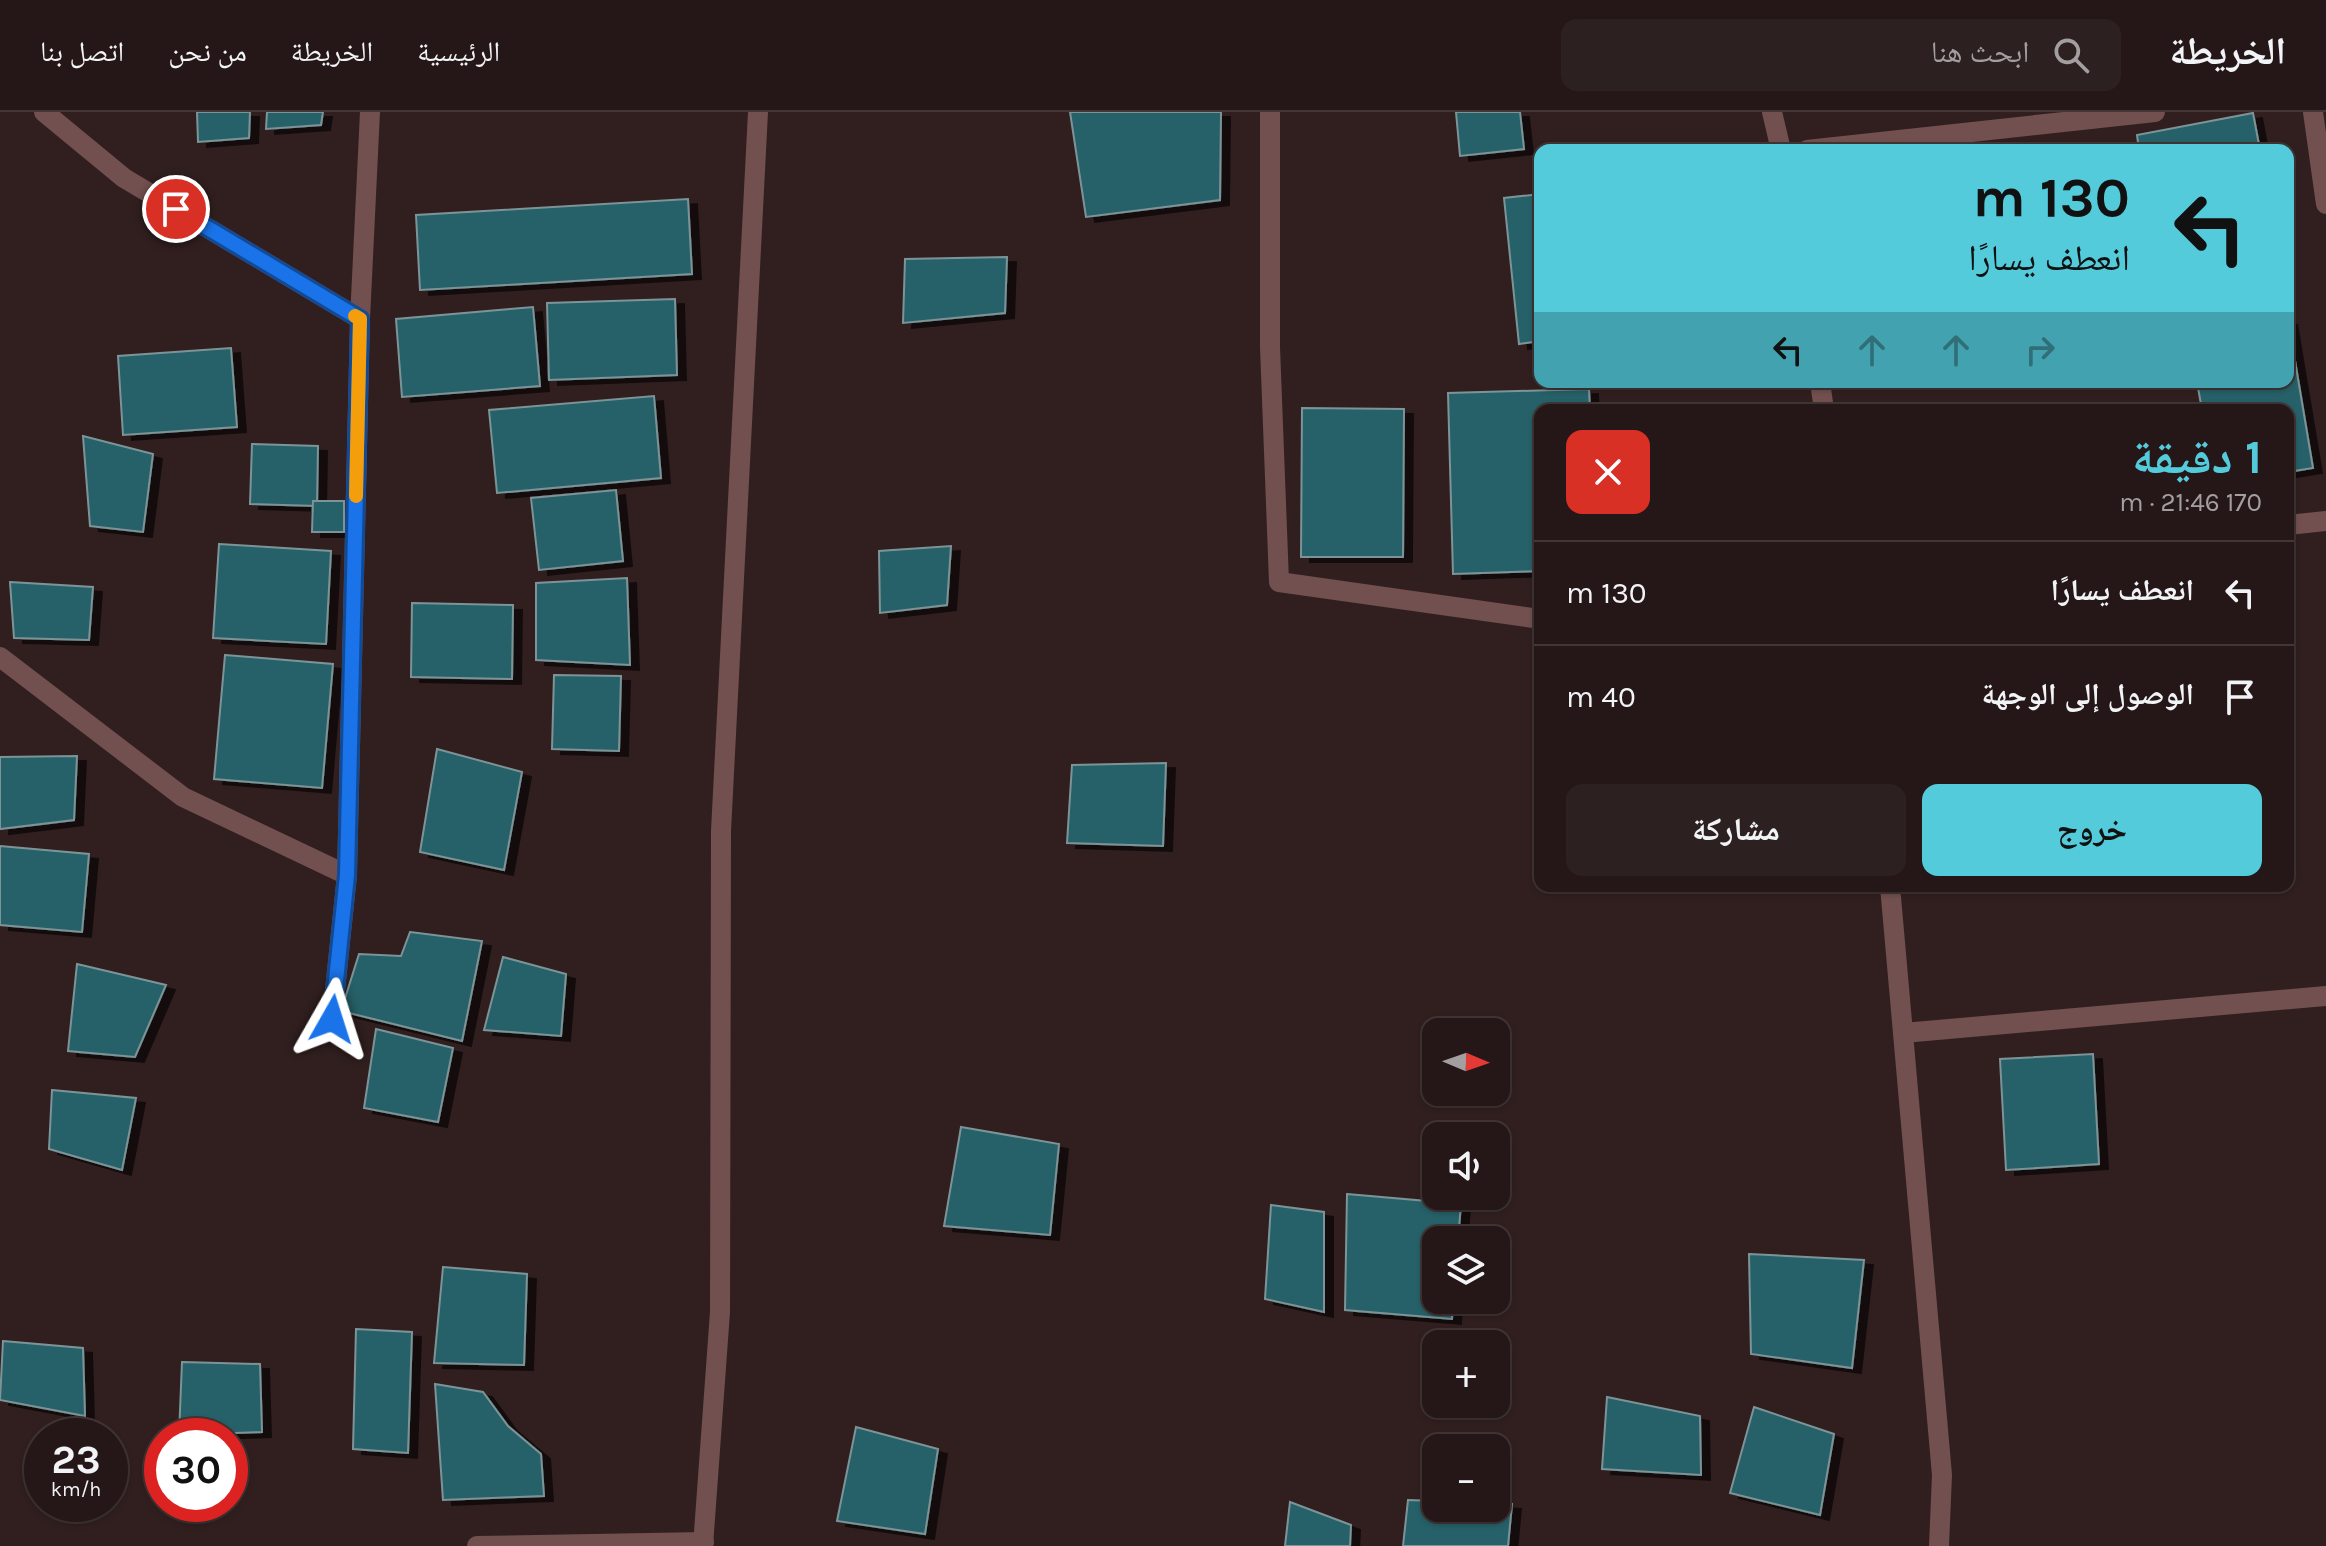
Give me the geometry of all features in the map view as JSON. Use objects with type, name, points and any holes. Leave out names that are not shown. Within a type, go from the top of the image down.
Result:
[{"type":"street","points":[[44,112],[124,178],[360,319]]},
{"type":"street","points":[[332,1019],[347,875],[360,319],[370,112]]},
{"type":"street","points":[[477,1546],[704,1544],[720,1312],[721,831],[758,112]]},
{"type":"street","points":[[1270,112],[1270,347],[1279,582],[1534,618]]},
{"type":"street","points":[[1772,112],[1780,144]]},
{"type":"street","points":[[1862,144],[2155,112]]},
{"type":"street","points":[[2313,112],[2326,204]]},
{"type":"street","points":[[2294,524],[2326,521]]},
{"type":"street","points":[[0,657],[183,797],[347,875]]},
{"type":"street","points":[[1891,892],[1942,1475],[1939,1546]]},
{"type":"street","points":[[1903,1033],[2326,996]]},
{"type":"building","points":[[197,112],[250,112],[249,138],[198,142]]},
{"type":"building","points":[[267,112],[323,112],[321,125],[266,129]]},
{"type":"building","points":[[1070,112],[1221,112],[1220,200],[1086,217]]},
{"type":"building","points":[[1456,112],[1520,112],[1524,149],[1460,156]]},
{"type":"building","points":[[2253,113],[2259,144],[2138,144],[2137,135]]},
{"type":"building","points":[[1534,195],[1534,342],[1519,344],[1504,198]]},
{"type":"building","points":[[688,199],[692,274],[420,290],[416,215]]},
{"type":"building","points":[[1007,257],[1005,313],[903,323],[905,259]]},
{"type":"building","points":[[675,299],[677,375],[549,380],[547,303]]},
{"type":"building","points":[[533,307],[540,386],[402,397],[396,319]]},
{"type":"building","points":[[231,348],[237,427],[123,435],[118,356]]},
{"type":"building","points":[[2294,355],[2313,468],[2294,471],[2294,404],[2201,404],[2198,388],[2294,388]]},
{"type":"building","points":[[1589,389],[1590,404],[1534,404],[1534,571],[1453,574],[1448,393]]},
{"type":"building","points":[[654,396],[661,478],[497,493],[489,410]]},
{"type":"building","points":[[1302,408],[1404,409],[1403,557],[1301,557]]},
{"type":"building","points":[[83,436],[153,454],[143,532],[90,526]]},
{"type":"building","points":[[252,444],[318,446],[317,506],[250,504]]},
{"type":"building","points":[[616,490],[623,561],[539,570],[531,498]]},
{"type":"building","points":[[313,501],[344,501],[344,532],[312,532]]},
{"type":"building","points":[[219,544],[331,551],[326,644],[213,638]]},
{"type":"building","points":[[951,546],[947,605],[880,613],[879,551]]},
{"type":"building","points":[[627,578],[630,665],[536,660],[536,583]]},
{"type":"building","points":[[10,582],[93,587],[89,640],[14,638]]},
{"type":"building","points":[[412,603],[513,605],[512,679],[411,677]]},
{"type":"building","points":[[225,655],[333,664],[322,788],[214,779]]},
{"type":"building","points":[[554,675],[621,676],[619,751],[552,749]]},
{"type":"building","points":[[437,749],[522,772],[504,870],[420,852]]},
{"type":"building","points":[[77,756],[74,820],[0,829],[0,757]]},
{"type":"building","points":[[1166,763],[1163,846],[1067,843],[1072,765]]},
{"type":"building","points":[[0,846],[89,854],[82,932],[0,925]]},
{"type":"building","points":[[410,932],[482,941],[462,1041],[341,1011],[359,954],[401,956]]},
{"type":"building","points":[[503,957],[566,974],[561,1036],[484,1030]]},
{"type":"building","points":[[77,964],[166,985],[135,1057],[68,1051]]},
{"type":"building","points":[[376,1029],[453,1048],[438,1122],[364,1108]]},
{"type":"building","points":[[2093,1054],[2099,1164],[2006,1170],[2000,1059]]},
{"type":"building","points":[[52,1090],[136,1098],[122,1170],[49,1149]]},
{"type":"building","points":[[961,1127],[1059,1144],[1050,1235],[944,1226]]},
{"type":"building","points":[[1347,1194],[1422,1201],[1422,1210],[1460,1210],[1459,1226],[1422,1226],[1422,1314],[1452,1314],[1452,1319],[1345,1310]]},
{"type":"building","points":[[1271,1205],[1324,1212],[1324,1312],[1265,1299]]},
{"type":"building","points":[[1749,1254],[1864,1260],[1852,1368],[1751,1354]]},
{"type":"building","points":[[443,1267],[527,1274],[524,1365],[434,1363]]},
{"type":"building","points":[[356,1329],[412,1332],[408,1453],[353,1449]]},
{"type":"building","points":[[3,1341],[83,1348],[85,1416],[0,1400]]},
{"type":"building","points":[[182,1362],[260,1364],[262,1432],[248,1433],[248,1418],[180,1418]]},
{"type":"building","points":[[435,1384],[483,1392],[508,1426],[541,1454],[544,1496],[443,1500]]},
{"type":"building","points":[[1607,1397],[1700,1416],[1701,1475],[1602,1469]]},
{"type":"building","points":[[1754,1407],[1834,1434],[1820,1515],[1730,1493]]},
{"type":"building","points":[[856,1427],[938,1449],[925,1534],[837,1521]]},
{"type":"building","points":[[1408,1500],[1422,1500],[1422,1522],[1510,1522],[1512,1504],[1508,1546],[1403,1546]]},
{"type":"building","points":[[1290,1502],[1351,1525],[1350,1546],[1285,1546]]},
{"type":"slow traffic","points":[[355,316],[360,319],[356,496]]},
{"type":"route","points":[[176,209],[360,319],[347,875],[332,1019]]}]
